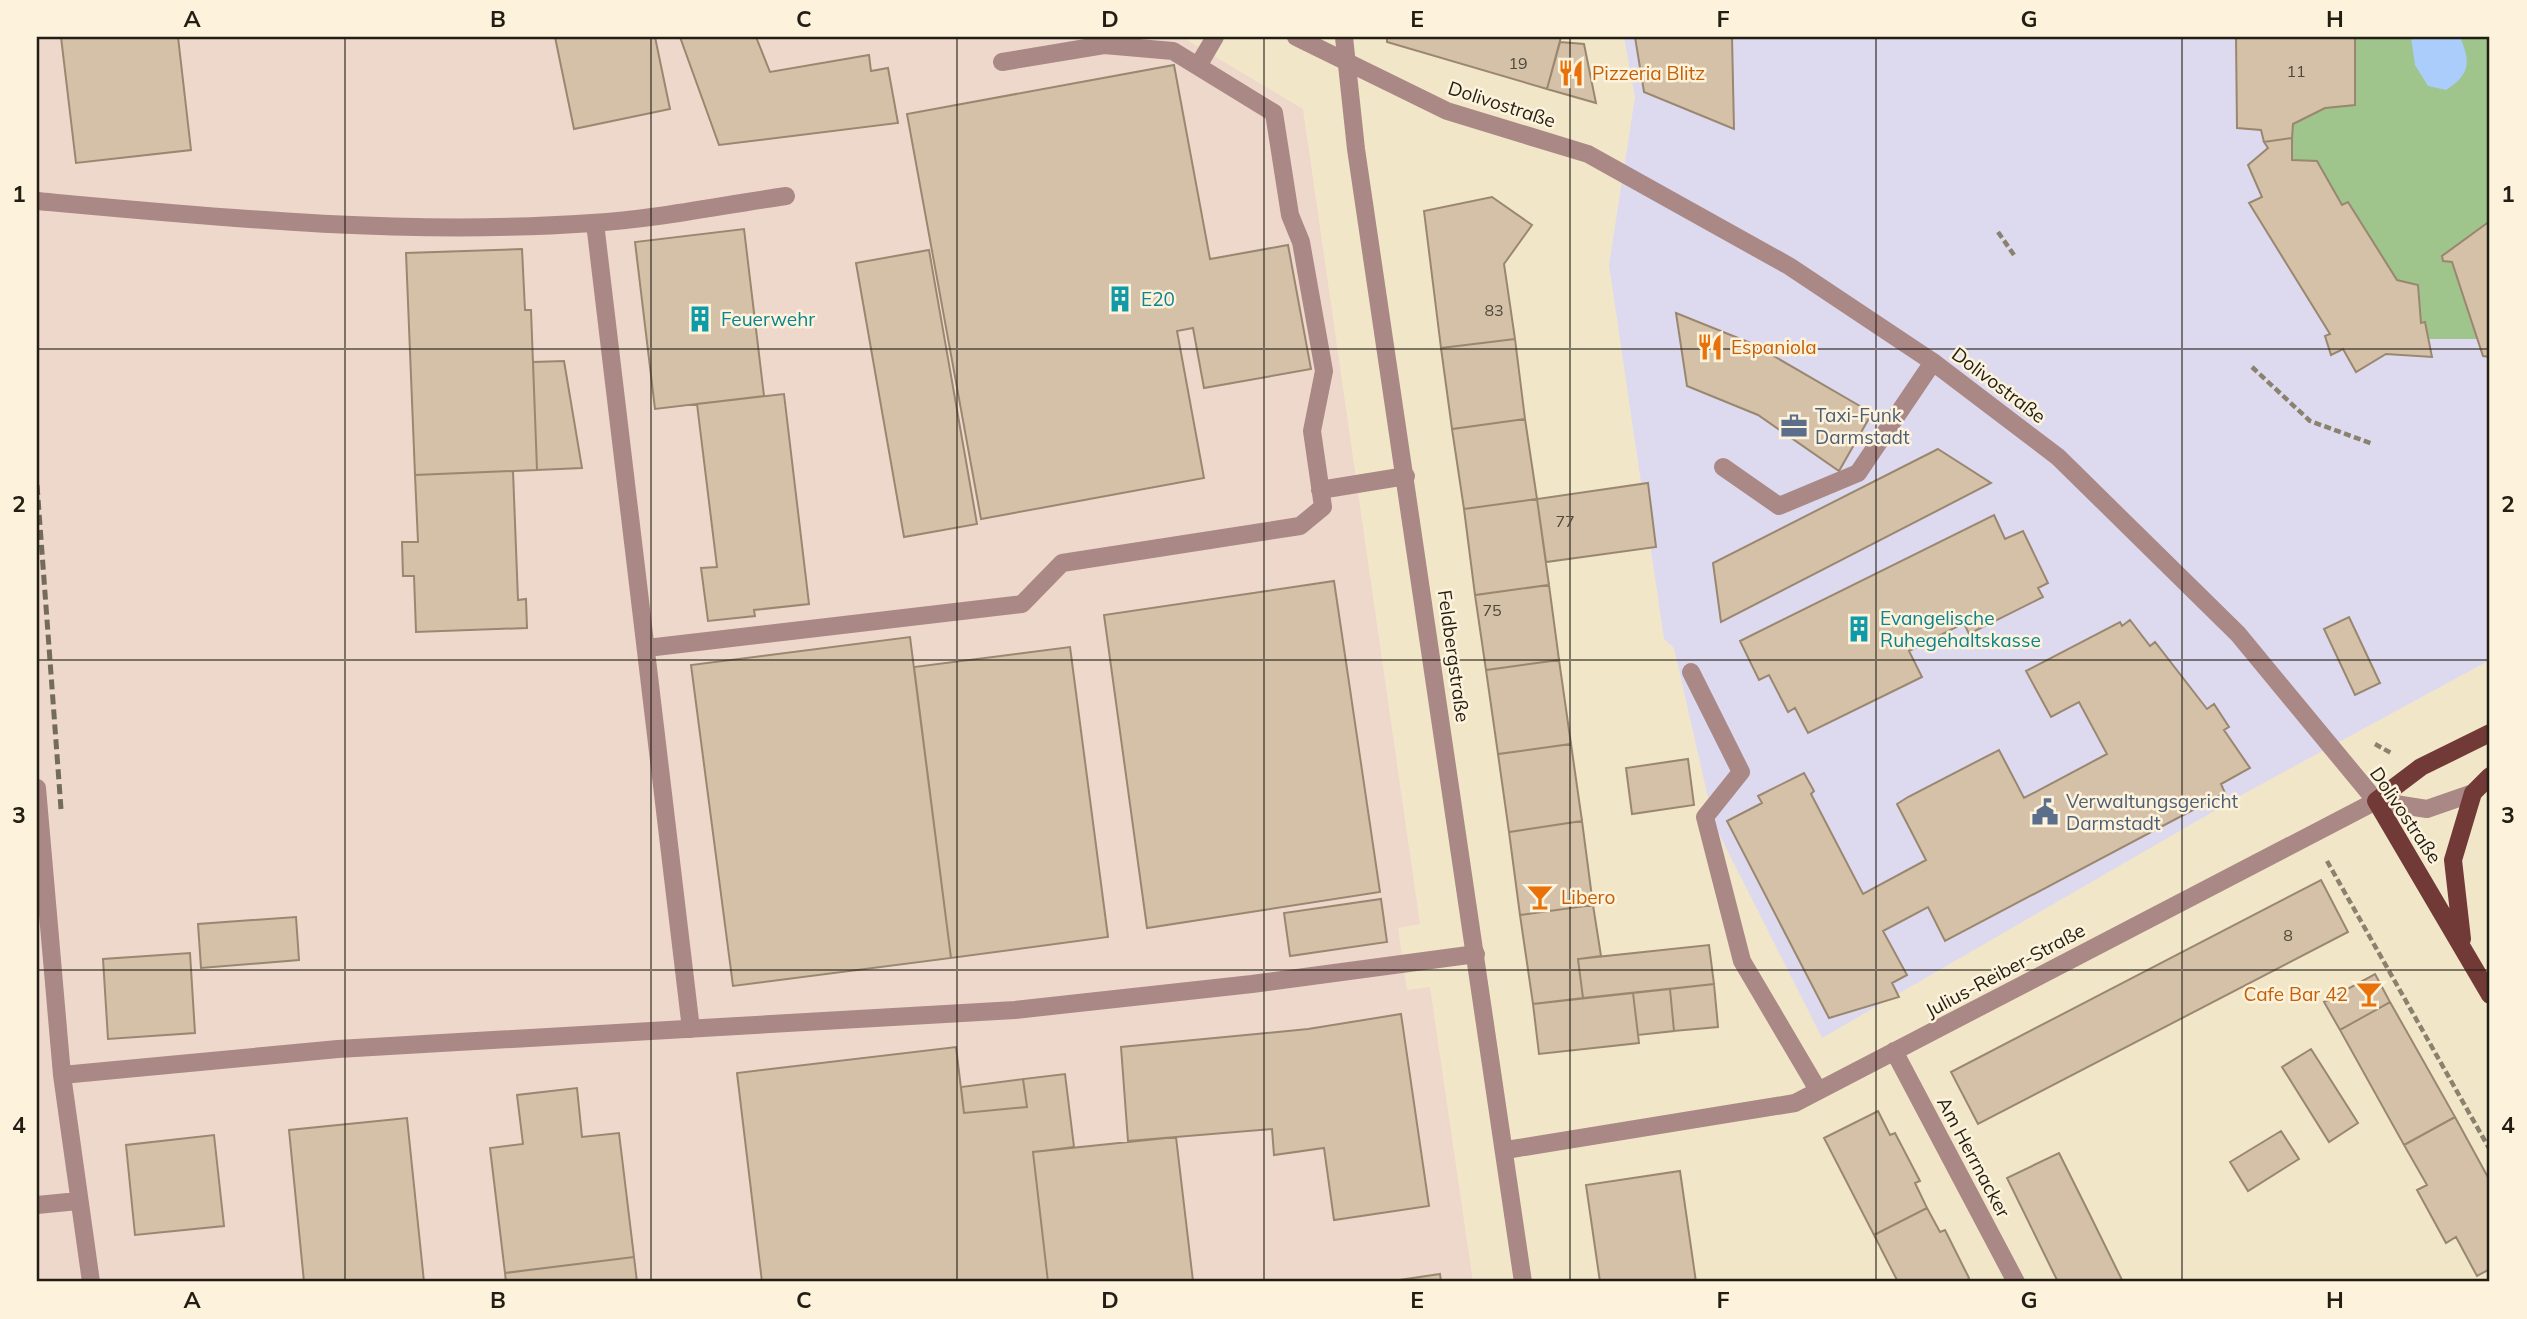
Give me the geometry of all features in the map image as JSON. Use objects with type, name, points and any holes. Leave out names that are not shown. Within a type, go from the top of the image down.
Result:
[{"type":"main road","name":"Julius-Reiber-Straße","points":[[2376,801],[2420,767],[2490,733]]},
{"type":"main road","points":[[2463,946],[2453,860],[2473,793],[2490,776]]},
{"type":"main road","name":"Dolivostraße","points":[[2376,801],[2490,995]]},
{"type":"street","points":[[1198,66],[1215,37]]},
{"type":"street","name":"Dolivostraße","points":[[1296,37],[1348,65],[1447,111],[1588,154],[1788,265],[1933,362],[2058,457],[2228,625],[2376,801]]},
{"type":"street","name":"Feldbergstraße","points":[[1344,37],[1356,149],[1506,1150],[1523,1282]]},
{"type":"street","points":[[647,648],[1022,604],[1062,563],[1300,526],[1323,508],[1312,431],[1324,370],[1301,242],[1290,215],[1274,113],[1173,51],[1104,45],[1002,62]]},
{"type":"street","points":[[37,201],[284,223],[484,228],[595,223],[786,196]]},
{"type":"street","points":[[595,223],[691,1030]]},
{"type":"street","points":[[1723,467],[1779,506],[1858,473],[1933,362]]},
{"type":"street","points":[[1320,490],[1406,476]]},
{"type":"street","points":[[1691,672],[1741,772],[1705,817],[1742,961],[1818,1090]]},
{"type":"street","points":[[37,788],[62,1075],[91,1282]]},
{"type":"street","points":[[2376,801],[2427,809],[2473,793]]},
{"type":"street","name":"Julius-Reiber-Straße","points":[[1506,1150],[1795,1103],[2376,801]]},
{"type":"street","points":[[62,1075],[338,1049],[1015,1010],[1252,984],[1476,954]]},
{"type":"street","name":"Am Herrnacker","points":[[1894,1051],[2016,1282]]},
{"type":"street","points":[[37,1205],[78,1201]]},
{"type":"path","points":[[1998,232],[2014,255]]},
{"type":"path","points":[[2252,367],[2310,421],[2373,444]]},
{"type":"path","points":[[2342,886],[2490,1150]]},
{"type":"shaded area","points":[[37,37],[1182,37],[1303,109],[1420,924],[1398,928],[1407,990],[1430,987],[1473,1282],[37,1282]]},
{"type":"shaded area","points":[[1624,37],[2490,37],[2490,660],[2247,792],[1822,1038],[1714,824],[1674,648],[1664,639],[1609,265],[1635,97]]},
{"type":"green space","points":[[2355,37],[2490,37],[2490,221],[2442,257],[2443,261],[2452,262],[2478,339],[2428,339],[2425,323],[2421,323],[2349,202],[2342,205],[2317,161],[2292,160],[2293,124],[2325,108],[2355,105]]},
{"type":"water","points":[[2411,37],[2460,37],[2467,61],[2460,79],[2446,90],[2428,86],[2415,65]]},
{"type":"building","points":[[61,37],[178,37],[191,150],[76,163]]},
{"type":"building","points":[[555,37],[655,37],[670,109],[574,129]]},
{"type":"building","points":[[680,37],[756,37],[770,72],[869,55],[871,71],[888,68],[898,123],[719,145]]},
{"type":"building","points":[[1387,37],[1561,37],[1547,89],[1387,42]]},
{"type":"building","points":[[1635,37],[1732,37],[1734,129],[1644,92]]},
{"type":"building","points":[[2236,37],[2355,37],[2355,105],[2325,108],[2293,124],[2292,138],[2264,142],[2261,130],[2237,128]]},
{"type":"building","points":[[1560,42],[1584,44],[1596,103],[1547,89]]},
{"type":"building","name":"E20","points":[[1174,65],[1210,259],[1288,245],[1311,369],[1204,388],[1193,328],[1177,331],[1204,478],[981,519],[907,114]]},
{"type":"building","points":[[2292,138],[2292,160],[2317,161],[2342,205],[2348,202],[2397,280],[2418,285],[2421,323],[2425,322],[2432,357],[2386,354],[2356,372],[2343,349],[2331,355],[2325,336],[2330,334],[2249,203],[2262,197],[2248,165],[2268,148],[2264,142]]},
{"type":"building","points":[[1492,197],[1532,225],[1504,264],[1515,339],[1441,348],[1424,211]]},
{"type":"building","points":[[2490,221],[2490,357],[2483,356],[2452,262],[2443,261],[2442,256]]},
{"type":"building","name":"Feuerwehr","points":[[744,229],[764,396],[655,409],[635,242]]},
{"type":"building","points":[[522,249],[525,310],[531,310],[537,470],[415,475],[406,253]]},
{"type":"building","points":[[929,250],[977,524],[904,537],[856,263]]},
{"type":"building","points":[[1676,313],[1753,344],[1872,413],[1839,471],[1758,415],[1687,386]]},
{"type":"building","points":[[1515,339],[1525,419],[1452,429],[1441,348]]},
{"type":"building","points":[[564,361],[582,468],[537,470],[533,362]]},
{"type":"building","points":[[784,394],[809,604],[754,610],[755,616],[708,621],[701,568],[717,567],[697,404]]},
{"type":"building","points":[[1525,419],[1537,499],[1464,509],[1452,429]]},
{"type":"building","points":[[1938,449],[1991,483],[1721,622],[1713,563]]},
{"type":"building","points":[[513,471],[518,600],[526,599],[527,628],[416,632],[414,576],[403,576],[402,542],[418,542],[415,475]]},
{"type":"building","points":[[1648,483],[1656,547],[1546,562],[1537,499]]},
{"type":"building","points":[[1537,499],[1549,585],[1475,595],[1464,509]]},
{"type":"building","name":"Evangelische Ruhegehaltskasse","points":[[1994,515],[2005,539],[2023,531],[2048,583],[2038,588],[2043,597],[1969,634],[1964,623],[1909,651],[1922,677],[1808,733],[1795,708],[1788,712],[1769,675],[1759,680],[1740,641]]},
{"type":"building","points":[[1334,581],[1380,892],[1147,928],[1104,615]]},
{"type":"building","points":[[1549,585],[1559,660],[1486,670],[1475,595]]},
{"type":"building","points":[[2349,617],[2380,683],[2355,695],[2324,629]]},
{"type":"building","name":"Verwaltungsgericht Darmstadt","points":[[2130,620],[2150,646],[2155,642],[2207,709],[2214,704],[2229,727],[2224,730],[2250,768],[2221,784],[2225,793],[1945,941],[1928,907],[1883,931],[1907,975],[1892,983],[1899,997],[1829,1018],[1727,821],[1762,803],[1758,796],[1804,773],[1814,791],[1811,794],[1863,894],[1926,860],[1897,804],[1908,797],[1999,750],[2024,798],[2107,754],[2079,702],[2051,717],[2026,671],[2120,622],[2122,626]]},
{"type":"building","points":[[910,637],[951,958],[733,986],[691,665]]},
{"type":"building","points":[[1070,647],[1108,937],[951,958],[914,667]]},
{"type":"building","points":[[1559,660],[1571,744],[1498,754],[1486,670]]},
{"type":"building","points":[[1571,744],[1582,821],[1509,832],[1498,754]]},
{"type":"building","points":[[1688,759],[1694,805],[1632,814],[1626,768]]},
{"type":"building","points":[[1582,821],[1593,905],[1520,915],[1509,832]]},
{"type":"building","points":[[2321,880],[2348,932],[1978,1124],[1951,1072]]},
{"type":"building","points":[[1381,899],[1387,942],[1290,956],[1284,913]]},
{"type":"building","points":[[1593,905],[1601,956],[1578,959],[1583,998],[1533,1004],[1520,915]]},
{"type":"building","points":[[296,917],[299,960],[201,968],[198,924]]},
{"type":"building","points":[[1709,945],[1714,984],[1583,998],[1578,959]]},
{"type":"building","points":[[190,953],[195,1033],[108,1039],[103,959]]},
{"type":"building","points":[[2375,974],[2390,1002],[2340,1030],[2324,1002]]},
{"type":"building","points":[[1714,984],[1718,1027],[1674,1031],[1670,989]]},
{"type":"building","points":[[1670,989],[1674,1031],[1638,1035],[1633,993]]},
{"type":"building","points":[[1633,993],[1639,1043],[1539,1054],[1533,1004]]},
{"type":"building","points":[[2390,1002],[2455,1117],[2404,1145],[2340,1030]]},
{"type":"building","points":[[1401,1014],[1429,1206],[1334,1220],[1324,1148],[1274,1155],[1272,1129],[1128,1141],[1121,1047],[1308,1029]]},
{"type":"building","points":[[956,1047],[964,1113],[1027,1107],[1023,1079],[1065,1074],[1074,1147],[1033,1152],[1048,1282],[762,1282],[737,1073]]},
{"type":"building","points":[[2311,1049],[2358,1123],[2329,1142],[2282,1067]]},
{"type":"building","points":[[1023,1079],[1027,1107],[964,1113],[961,1087]]},
{"type":"building","points":[[577,1088],[582,1137],[619,1133],[634,1257],[505,1273],[490,1148],[523,1144],[517,1095]]},
{"type":"building","points":[[1878,1111],[1890,1135],[1895,1133],[1920,1181],[1915,1183],[1927,1208],[1874,1235],[1824,1138]]},
{"type":"building","points":[[2455,1117],[2490,1181],[2490,1269],[2477,1276],[2456,1237],[2446,1243],[2417,1190],[2427,1185],[2404,1145]]},
{"type":"building","points":[[407,1118],[424,1282],[304,1282],[289,1130]]},
{"type":"building","points":[[2281,1131],[2299,1159],[2248,1191],[2230,1162]]},
{"type":"building","points":[[214,1135],[224,1226],[135,1235],[126,1145]]},
{"type":"building","points":[[1176,1137],[1193,1281],[1048,1282],[1033,1152]]},
{"type":"building","points":[[2059,1153],[2123,1282],[2058,1282],[2007,1178]]},
{"type":"building","points":[[1680,1171],[1696,1282],[1600,1282],[1586,1185]]},
{"type":"building","points":[[1927,1208],[1940,1232],[1945,1230],[1969,1278],[1966,1282],[1898,1282],[1874,1235]]},
{"type":"building","points":[[634,1257],[637,1282],[506,1282],[505,1273]]},
{"type":"building","points":[[1440,1274],[1441,1282],[1386,1282]]},
{"type":"railway","points":[[37,485],[61,809]]},
{"type":"place","name":"Pizzeria Blitz","points":[[1571,73]]},
{"type":"place","name":"E20","points":[[1120,299]]},
{"type":"place","name":"Feuerwehr","points":[[700,319]]},
{"type":"place","name":"Espaniola","points":[[1710,347]]},
{"type":"place","name":"Taxi-Funk Darmstadt","points":[[1794,426]]},
{"type":"place","name":"Evangelische Ruhegehaltskasse","points":[[1859,629]]},
{"type":"place","name":"Verwaltungsgericht Darmstadt","points":[[2045,812]]},
{"type":"place","name":"Libero","points":[[1540,897]]},
{"type":"place","name":"Cafe Bar 42","points":[[2369,994]]}]
